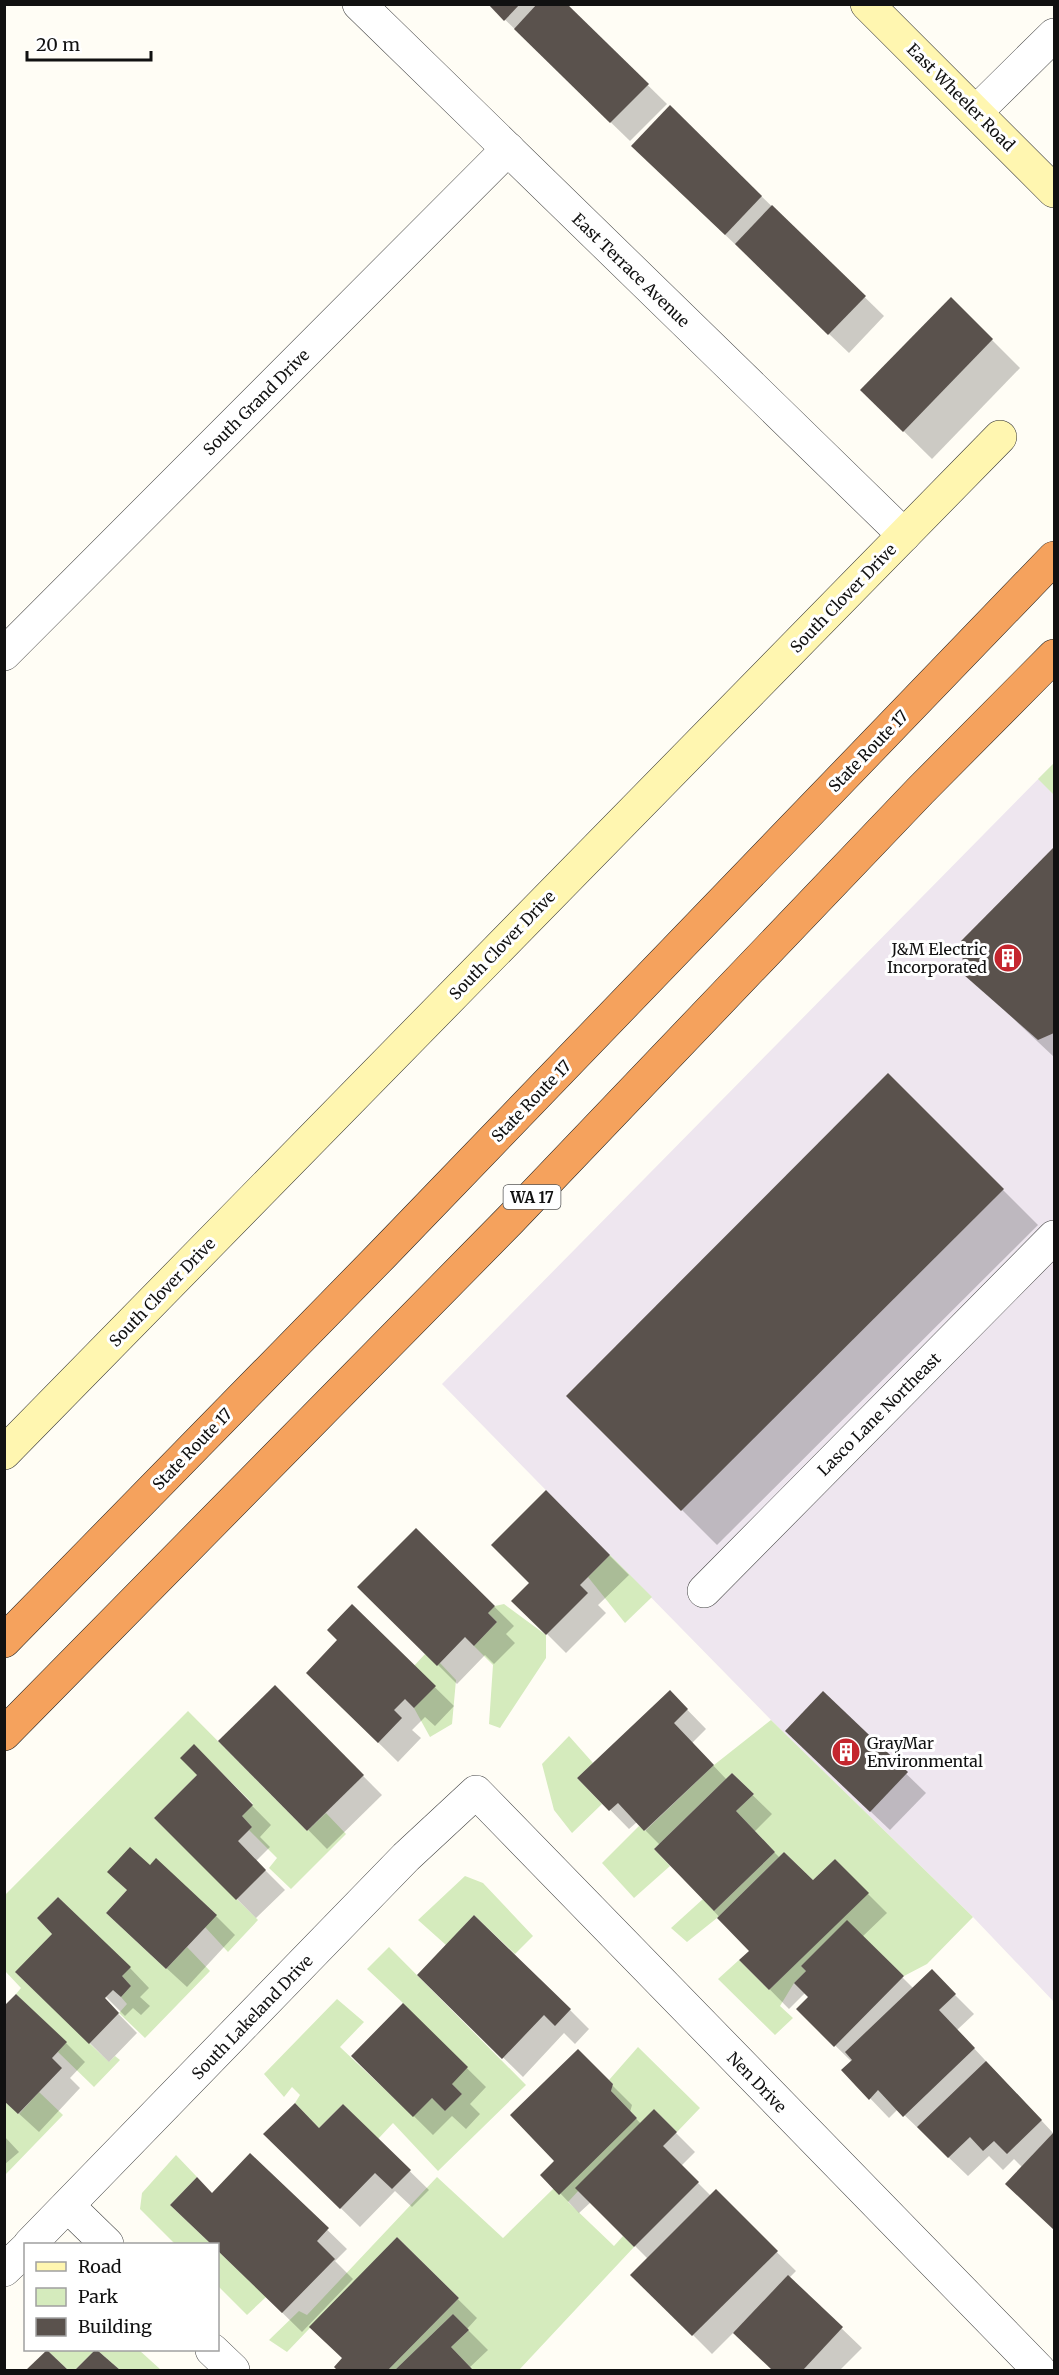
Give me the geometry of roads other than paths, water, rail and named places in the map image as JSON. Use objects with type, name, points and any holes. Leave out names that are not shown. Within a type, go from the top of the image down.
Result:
[{"type":"highway","name":"State Route 17","points":[[4,1641],[382,1255],[1054,558]]},
{"type":"highway","name":"WA 17","points":[[4,1734],[510,1220],[920,792],[1054,656]]},
{"type":"street","name":"East Terrace Avenue","points":[[359,4],[904,535]]},
{"type":"street","name":"East Wheeler Road","points":[[867,4],[977,111],[1054,191]]},
{"type":"street","points":[[977,111],[1054,34]]},
{"type":"street","name":"South Grand Drive","points":[[4,654],[508,149]]},
{"type":"street","name":"South Clover Drive","points":[[4,1453],[1000,437]]},
{"type":"street","name":"Lasco Lane Northeast","points":[[704,1591],[1054,1237]]},
{"type":"street","name":"South Lakeland Drive","points":[[31,2243],[69,2207],[406,1857],[476,1792]]},
{"type":"street","name":"Nen Drive","points":[[476,1792],[1040,2370]]},
{"type":"street","points":[[69,2207],[106,2243]]},
{"type":"street","points":[[4,2270],[24,2251]]},
{"type":"street","points":[[214,2351],[233,2370]]},
{"type":"place","name":"J&M Electric Incorporated","points":[[1008,958]]},
{"type":"place","name":"GrayMar Environmental","points":[[846,1752]]}]
